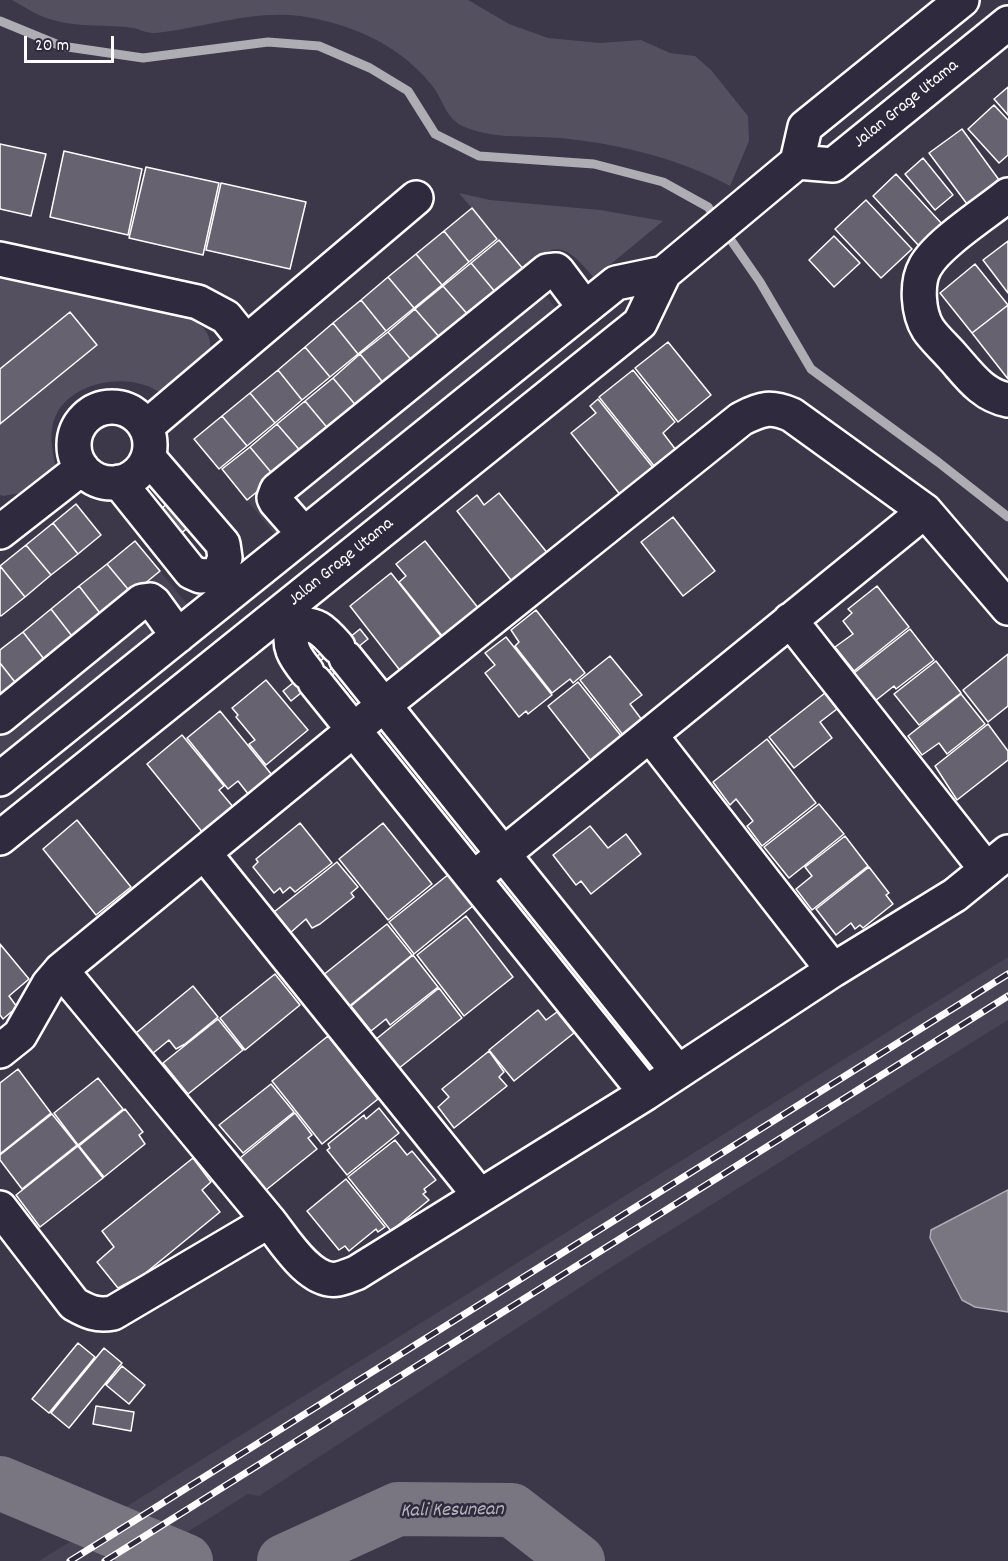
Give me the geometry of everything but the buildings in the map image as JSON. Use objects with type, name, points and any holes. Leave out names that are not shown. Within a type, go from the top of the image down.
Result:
[{"type":"street","points":[[797,162],[805,127],[962,0]]},
{"type":"street","name":"Jalan Grage Utama","points":[[0,838],[288,618],[640,323],[664,273],[797,162],[833,165],[1008,23]]},
{"type":"street","points":[[1008,195],[939,249],[924,267],[920,283],[920,307],[927,328],[981,389],[997,398],[1008,400]]},
{"type":"street","points":[[225,584],[223,544],[147,442],[135,414],[118,407],[100,408],[85,418],[76,434],[75,452],[82,468],[98,480],[118,482],[131,478],[142,469],[147,442],[246,342],[416,198]]},
{"type":"street","points":[[0,259],[198,302],[226,317],[246,342]]},
{"type":"street","points":[[304,534],[276,502],[274,498],[277,490],[538,278],[548,271],[555,270],[585,308]]},
{"type":"street","points":[[0,779],[178,636],[225,584],[304,534],[616,283],[664,273]]},
{"type":"street","points":[[0,1050],[20,1035],[49,984],[61,970],[384,705],[741,419],[761,408],[771,407],[792,415],[925,511],[1008,608]]},
{"type":"street","points":[[2,527],[82,468]]},
{"type":"street","points":[[118,482],[191,572],[225,584],[288,618],[315,625],[325,632],[678,1072]]},
{"type":"street","points":[[474,878],[925,511]]},
{"type":"street","points":[[0,717],[142,601],[150,600],[154,603],[178,636]]},
{"type":"street","points":[[288,618],[291,646],[311,677],[646,1093]]},
{"type":"street","points":[[61,970],[269,1221],[301,1263],[314,1273],[336,1280],[356,1273],[646,1093],[833,970],[955,895],[997,860],[790,620]]},
{"type":"street","points":[[650,735],[833,970]]},
{"type":"street","points":[[204,854],[480,1196]]},
{"type":"street","points":[[0,1208],[74,1304],[100,1315],[112,1313],[269,1221]]},
{"type":"shaded area","points":[[12,0],[468,0],[509,24],[548,38],[600,43],[641,40],[670,53],[695,56],[711,70],[748,116],[749,141],[730,186],[672,161],[611,145],[569,139],[494,135],[470,129],[455,121],[430,83],[403,57],[354,30],[318,19],[264,15],[153,33],[134,28],[63,22],[43,17]]},
{"type":"shaded area","points":[[459,193],[490,200],[600,210],[663,221],[594,278],[576,259],[560,250],[544,253],[524,270]]},
{"type":"shaded area","points":[[499,240],[556,308],[275,535],[222,469]]},
{"type":"shaded area","points":[[0,273],[182,314],[207,333],[210,353],[163,395],[151,387],[122,381],[106,382],[77,392],[57,413],[52,427],[56,468],[27,492],[0,495]]},
{"type":"shaded area","points":[[135,541],[188,605],[0,756],[0,651]]},
{"type":"shaded area","points":[[1008,957],[1008,1020],[605,1271],[259,1496],[248,1494],[141,1561],[39,1561]]},
{"type":"shaded area","points":[[1008,1190],[1008,1312],[975,1307],[962,1300],[930,1238],[931,1230]]},
{"type":"waterway","points":[[0,21],[61,46],[143,58],[268,42],[319,46],[370,68],[408,91],[435,134],[479,156],[594,164],[663,182],[708,207],[760,282],[811,369],[938,462],[1008,517]]},
{"type":"waterway","name":"Kali Kesunean","points":[[0,1483],[186,1561]]},
{"type":"waterway","name":"Kali Kesunean","points":[[284,1561],[398,1509],[512,1510],[578,1561]]},
{"type":"railway","points":[[70,1561],[1008,974]]},
{"type":"railway","points":[[105,1561],[1008,996]]}]
